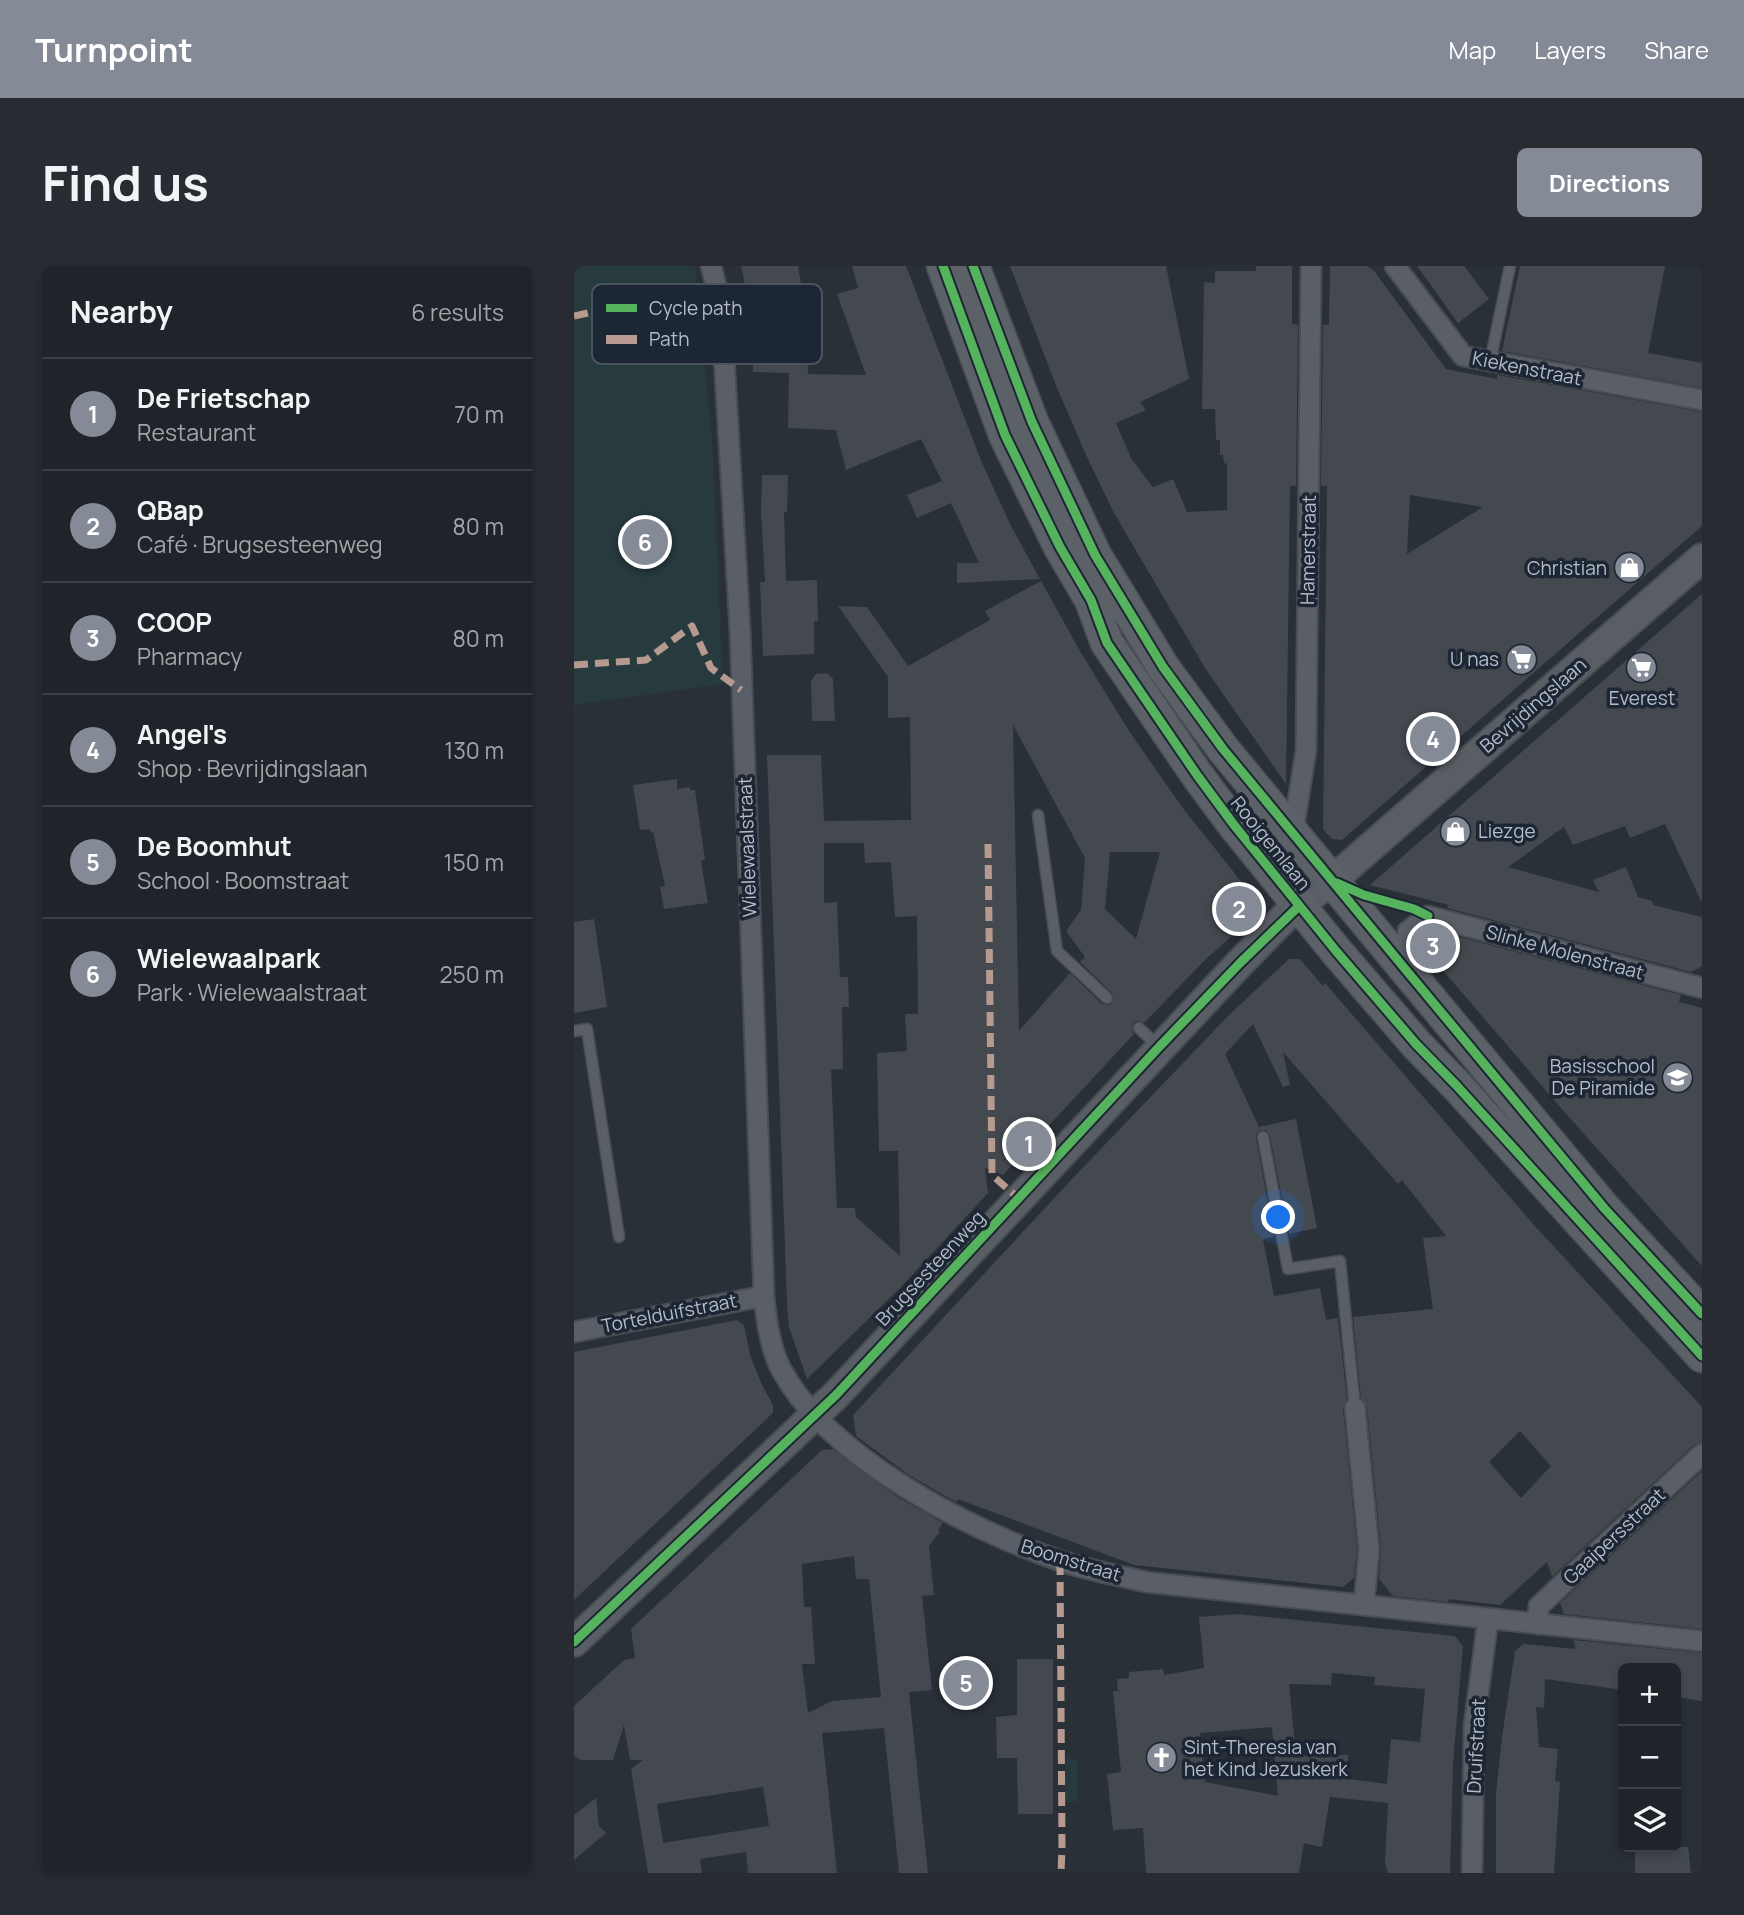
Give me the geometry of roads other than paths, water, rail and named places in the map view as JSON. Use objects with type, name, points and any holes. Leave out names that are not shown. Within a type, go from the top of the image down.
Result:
[{"type":"main road","name":"Rooigemlaan","points":[[943,266],[1006,435],[1060,547],[1091,600],[1107,643],[1212,796],[1299,906],[1416,1044],[1702,1356]]},
{"type":"main road","name":"Rooigemlaan","points":[[973,266],[1032,422],[1095,555],[1163,667],[1223,749],[1604,1208],[1702,1314]]},
{"type":"street","name":"Wielewaalstraat","points":[[711,266],[716,284]]},
{"type":"street","name":"Hamerstraat","points":[[1293,833],[1306,750],[1311,266]]},
{"type":"street","name":"Kiekenstraat","points":[[1395,266],[1462,356],[1702,400]]},
{"type":"street","name":"Wielewaalstraat","points":[[724,364],[738,604],[764,1296],[768,1328],[779,1366],[796,1393],[816,1415]]},
{"type":"street","name":"Bevrijdingslaan","points":[[1331,880],[1702,558]]},
{"type":"street","name":"Rooigemlaan","points":[[1299,906],[1331,880]]},
{"type":"street","name":"Brugsesteenweg","points":[[574,1642],[816,1415],[1149,1038],[1240,962],[1299,906]]},
{"type":"street","name":"Slinke Molenstraat","points":[[1406,970],[1408,931],[1428,916],[1702,988]]},
{"type":"street","name":"Tortelduifstraat","points":[[574,1332],[764,1296]]},
{"type":"street","points":[[1355,1408],[1369,1549],[1364,1604]]},
{"type":"street","name":"Boomstraat","points":[[816,1415],[863,1457],[925,1501],[987,1533],[1060,1561],[1146,1582],[1702,1641]]},
{"type":"street","name":"Gaaipersstraat","points":[[1537,1624],[1539,1606],[1702,1454]]},
{"type":"street","name":"Druifstraat","points":[[1472,1873],[1474,1726],[1488,1619]]},
{"type":"lane","points":[[1490,362],[1510,266]]},
{"type":"lane","points":[[1038,815],[1057,951],[1107,998]]},
{"type":"lane","points":[[574,1031],[587,1029],[619,1237]]},
{"type":"lane","points":[[1263,1137],[1288,1269],[1340,1261],[1355,1408]]},
{"type":"place","name":"Wielewaalpark","points":[[645,542]]},
{"type":"place","name":"Christian","points":[[1630,568]]},
{"type":"place","name":"U nas","points":[[1522,659]]},
{"type":"place","name":"Everest","points":[[1642,667]]},
{"type":"place","name":"Angel's","points":[[1433,739]]},
{"type":"place","name":"Liezge","points":[[1455,831]]},
{"type":"place","name":"QBap","points":[[1239,909]]},
{"type":"place","name":"COOP","points":[[1433,946]]},
{"type":"place","name":"Basisschool De Piramide","points":[[1678,1077]]},
{"type":"place","name":"De Frietschap","points":[[1029,1144]]},
{"type":"place","name":"De Boomhut","points":[[966,1683]]},
{"type":"place","name":"Sint-Theresia van het Kind Jezuskerk","points":[[1161,1758]]}]
